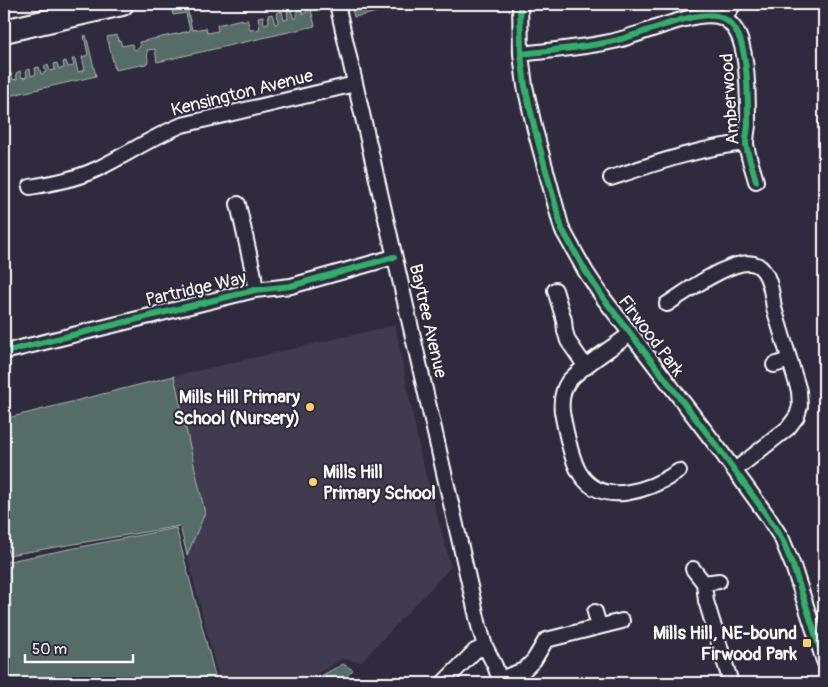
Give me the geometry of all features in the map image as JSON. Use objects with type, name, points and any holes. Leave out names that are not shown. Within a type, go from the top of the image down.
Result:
[{"type":"main road","points":[[4,31],[122,4]]},
{"type":"street","name":"Baytree Avenue","points":[[337,4],[485,646]]},
{"type":"street","name":"Firwood Park","points":[[520,4],[521,54],[525,86],[562,229],[586,272],[630,334],[735,470],[782,539],[821,642],[824,661]]},
{"type":"street","points":[[521,54],[572,49],[615,41],[699,15],[724,18],[734,4]]},
{"type":"street","name":"Amberwood","points":[[724,18],[732,24],[739,37],[745,60],[748,126],[746,143],[756,181]]},
{"type":"street","name":"Kensington Avenue","points":[[30,187],[65,180],[96,169],[162,133],[182,125],[355,84]]},
{"type":"street","name":"Amberwood","points":[[611,178],[666,160],[728,145],[746,143]]},
{"type":"street","points":[[238,204],[254,276],[255,290]]},
{"type":"street","name":"Partridge Way","points":[[4,352],[255,290],[291,286],[394,257]]},
{"type":"street","points":[[667,304],[710,276],[735,266],[756,264],[763,270],[768,279],[774,308],[799,392],[800,406],[797,416],[788,428],[735,470]]},
{"type":"street","points":[[555,290],[568,341],[586,367]]},
{"type":"street","points":[[630,334],[586,367],[568,382],[565,388],[562,404],[564,420],[576,466],[585,480],[604,492],[627,493],[643,490],[666,480],[680,471]]},
{"type":"street","points":[[774,365],[789,360]]},
{"type":"street","points":[[693,569],[704,582],[706,601],[731,683]]},
{"type":"street","points":[[704,582],[719,581]]},
{"type":"street","points":[[595,612],[598,626]]},
{"type":"street","points":[[443,683],[475,651],[485,646],[500,681],[524,670],[534,660],[546,640],[622,621]]},
{"type":"shaded area","name":"Mills Hill Primary School","points":[[395,325],[420,452],[451,567],[361,662],[342,659],[300,683],[220,683],[187,555],[205,513],[174,376]]},
{"type":"green space","points":[[351,4],[355,4],[357,9],[368,6],[367,4],[415,4],[354,17]]},
{"type":"green space","points":[[310,5],[315,26],[157,62],[155,49],[147,50],[148,62],[146,64],[115,70],[107,37],[117,35],[118,41],[120,40],[122,46],[132,44],[136,50],[140,47],[139,42],[190,31],[186,13],[173,15],[172,10],[187,7],[192,30],[206,28],[207,33],[218,31],[217,25],[242,19],[243,21],[247,19],[250,30],[260,29],[258,17],[263,16],[264,24],[269,21],[268,15],[272,14],[275,24],[278,23],[277,13],[282,11],[284,20],[288,19],[287,11],[291,10],[294,19],[297,18],[297,9],[301,8],[303,14],[307,12],[306,6]]},
{"type":"green space","points":[[86,35],[96,76],[4,97],[4,82],[9,81],[7,75],[11,73],[13,80],[17,79],[16,73],[20,71],[22,78],[27,77],[26,70],[30,69],[31,76],[36,74],[35,68],[39,67],[41,74],[46,72],[44,66],[48,65],[50,71],[55,70],[54,64],[57,63],[59,69],[64,68],[63,62],[66,61],[68,67],[74,66],[72,59],[75,59],[78,72],[85,70],[82,57],[88,55],[84,36]]},
{"type":"green space","points":[[174,376],[205,513],[187,555],[180,526],[9,555],[4,539],[4,419]]},
{"type":"green space","points":[[176,528],[217,683],[4,683],[4,562]]},
{"type":"green space","points":[[343,664],[353,670],[339,683],[308,683]]},
{"type":"cycle path","points":[[520,4],[521,54],[525,86],[562,229],[586,272],[604,299],[719,449],[782,539],[793,566],[824,661]]},
{"type":"cycle path","points":[[521,54],[614,41],[694,17],[707,15],[717,16],[726,20],[730,23],[741,41],[744,55],[748,96],[746,144],[756,181]]},
{"type":"cycle path","points":[[4,352],[255,290],[291,286],[394,257]]},
{"type":"place","name":"Mills Hill Primary School (Nursery)","points":[[310,407]]},
{"type":"place","name":"Mills Hill Primary School","points":[[313,482]]},
{"type":"place","name":"Mills Hill, NE-bound Firwood Park","points":[[807,643]]}]
